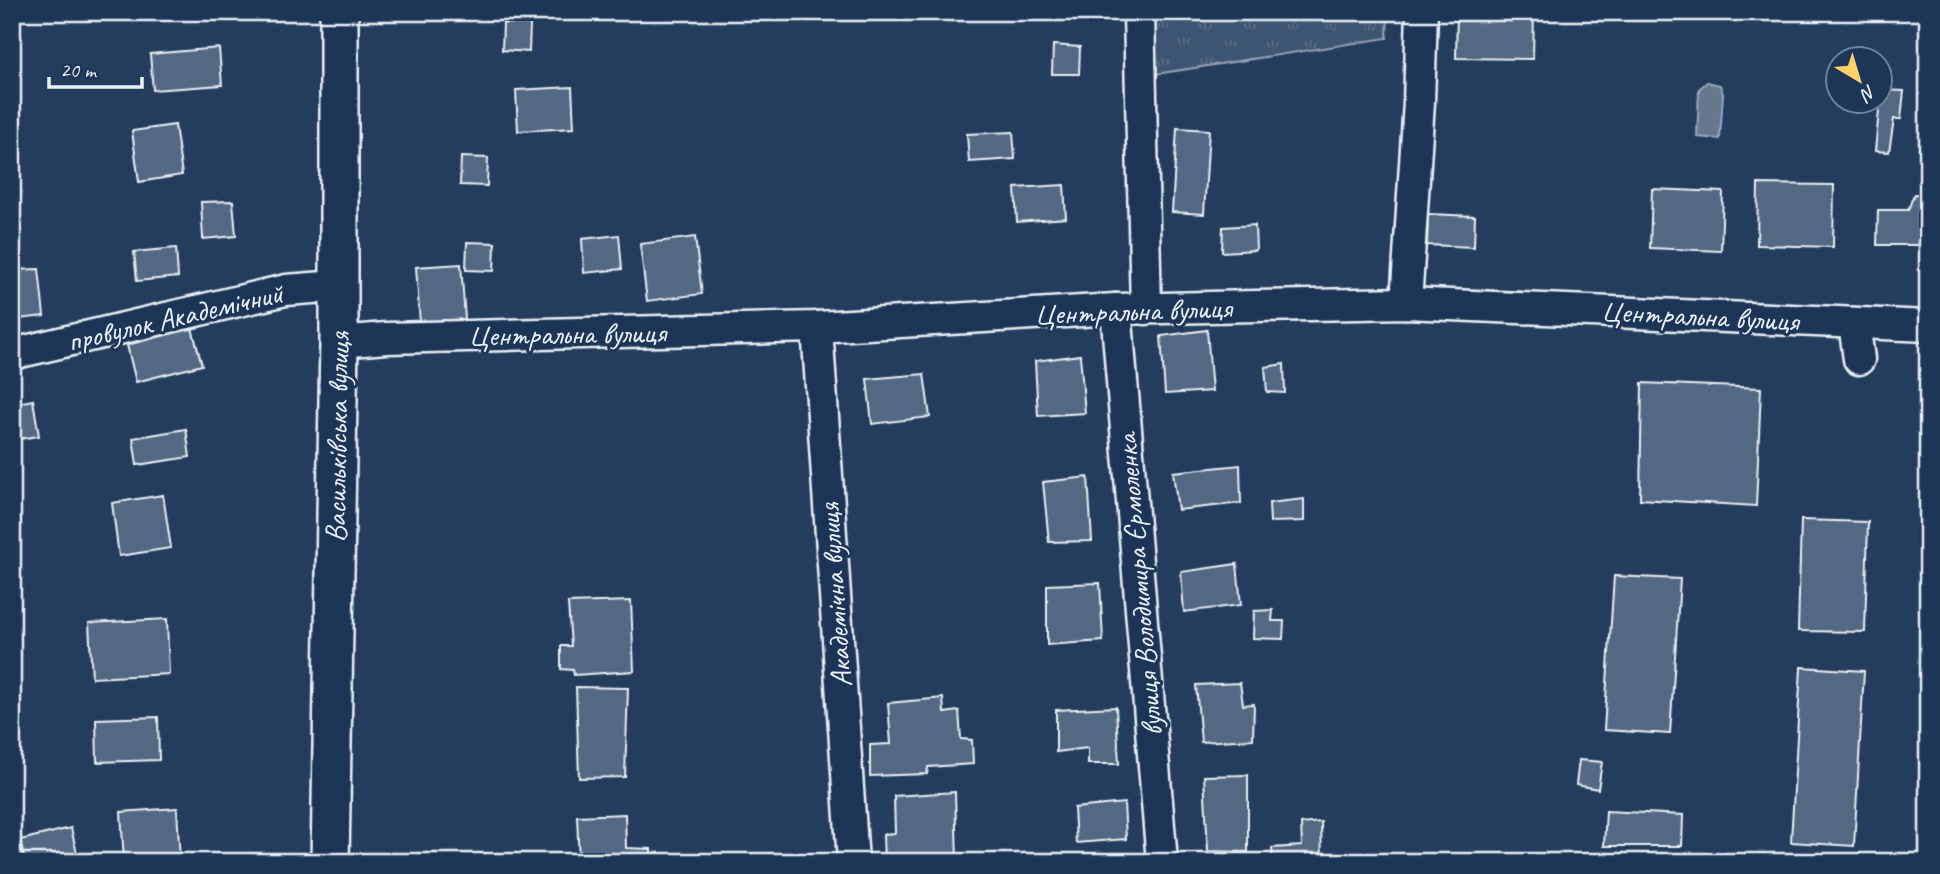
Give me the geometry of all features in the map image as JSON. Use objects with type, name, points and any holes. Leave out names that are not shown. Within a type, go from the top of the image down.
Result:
[{"type":"street","name":"Васильківська вулиця","points":[[330,862],[339,342],[339,12]]},
{"type":"street","points":[[1139,12],[1146,309]]},
{"type":"street","points":[[1406,303],[1422,12]]},
{"type":"street","name":"провулок Академічний","points":[[12,354],[286,290],[338,286]]},
{"type":"street","name":"Центральна вулиця","points":[[339,342],[386,338],[817,327],[1116,309],[1406,303],[1928,326]]},
{"type":"street","name":"вулиця Володимира Єрмоленка","points":[[1116,309],[1162,862]]},
{"type":"street","points":[[1854,323],[1859,359]]},
{"type":"street","name":"Академічна вулиця","points":[[817,327],[853,862]]},
{"type":"green space","points":[[1151,12],[1388,12],[1387,38],[1149,75]]},
{"type":"shaded area","points":[[1707,82],[1720,85],[1723,94],[1720,139],[1697,137],[1699,89]]},
{"type":"building","points":[[1457,12],[1534,12],[1533,59],[1456,58]]},
{"type":"building","points":[[503,23],[530,24],[529,52],[502,50]]},
{"type":"building","points":[[1053,45],[1080,47],[1079,74],[1052,74]]},
{"type":"building","points":[[219,48],[222,85],[153,90],[150,54]]},
{"type":"building","points":[[572,87],[574,128],[518,131],[516,90]]},
{"type":"building","points":[[1895,91],[1904,91],[1901,119],[1894,119],[1889,152],[1875,151],[1878,116],[1895,116]]},
{"type":"building","points":[[175,125],[182,175],[139,182],[132,131]]},
{"type":"building","points":[[1177,128],[1209,130],[1204,214],[1172,212]]},
{"type":"building","points":[[1013,132],[1015,159],[969,162],[967,134]]},
{"type":"building","points":[[461,157],[488,158],[487,186],[460,185]]},
{"type":"building","points":[[1758,184],[1834,185],[1833,247],[1757,245]]},
{"type":"building","points":[[1064,185],[1066,218],[1017,222],[1015,188]]},
{"type":"building","points":[[1652,189],[1723,192],[1721,251],[1650,248]]},
{"type":"building","points":[[1914,194],[1928,195],[1928,245],[1877,245],[1878,210],[1908,210]]},
{"type":"building","points":[[233,201],[236,236],[203,239],[201,202]]},
{"type":"building","points":[[1428,214],[1475,216],[1474,247],[1427,245]]},
{"type":"building","points":[[1255,225],[1256,250],[1222,252],[1223,227]]},
{"type":"building","points":[[619,235],[622,269],[584,273],[582,239]]},
{"type":"building","points":[[695,237],[702,294],[647,301],[640,244]]},
{"type":"building","points":[[467,242],[495,243],[494,271],[466,270]]},
{"type":"building","points":[[176,248],[178,277],[137,281],[134,252]]},
{"type":"building","points":[[461,264],[465,319],[420,323],[416,267]]},
{"type":"building","points":[[39,269],[44,316],[19,319],[13,270]]},
{"type":"building","points":[[192,328],[202,365],[136,382],[127,345]]},
{"type":"building","points":[[1207,330],[1212,391],[1165,394],[1161,336]]},
{"type":"building","points":[[1080,355],[1085,413],[1038,416],[1035,361]]},
{"type":"building","points":[[1284,364],[1285,393],[1267,392],[1265,367]]},
{"type":"building","points":[[924,374],[930,417],[872,424],[867,379]]},
{"type":"building","points":[[1642,383],[1761,388],[1756,506],[1640,499]]},
{"type":"building","points":[[33,400],[39,436],[12,440],[12,404]]},
{"type":"building","points":[[186,429],[190,457],[137,465],[133,438]]},
{"type":"building","points":[[1240,465],[1241,503],[1178,510],[1173,472]]},
{"type":"building","points":[[1088,477],[1092,541],[1049,542],[1043,482]]},
{"type":"building","points":[[163,495],[171,548],[119,556],[112,503]]},
{"type":"building","points":[[1304,499],[1304,521],[1270,522],[1269,503]]},
{"type":"building","points":[[1801,520],[1868,522],[1865,632],[1798,631]]},
{"type":"building","points":[[1237,564],[1241,605],[1184,612],[1181,572]]},
{"type":"building","points":[[1614,576],[1680,579],[1670,734],[1604,730]]},
{"type":"building","points":[[1100,583],[1103,641],[1047,645],[1047,585]]},
{"type":"building","points":[[631,601],[634,671],[574,675],[573,670],[561,669],[561,646],[571,646],[568,603]]},
{"type":"building","points":[[1273,610],[1272,621],[1284,621],[1283,639],[1253,638],[1254,611]]},
{"type":"building","points":[[167,619],[169,674],[92,678],[89,623]]},
{"type":"building","points":[[1801,667],[1864,671],[1854,846],[1791,842]]},
{"type":"building","points":[[1240,683],[1243,705],[1254,704],[1253,739],[1201,742],[1196,685]]},
{"type":"building","points":[[576,687],[628,688],[625,777],[579,778]]},
{"type":"building","points":[[943,698],[944,713],[959,711],[961,739],[972,740],[973,764],[928,767],[927,774],[870,776],[870,745],[891,744],[888,703]]},
{"type":"building","points":[[1116,707],[1119,764],[1088,764],[1088,748],[1056,752],[1056,710]]},
{"type":"building","points":[[158,717],[159,760],[97,762],[96,719]]},
{"type":"building","points":[[1579,760],[1602,762],[1598,789],[1576,785]]},
{"type":"building","points":[[1248,775],[1248,852],[1208,851],[1204,776]]},
{"type":"building","points":[[955,792],[957,862],[884,862],[883,834],[895,833],[894,796]]},
{"type":"building","points":[[1124,803],[1126,839],[1076,843],[1074,808]]},
{"type":"building","points":[[177,808],[180,862],[124,862],[121,812]]},
{"type":"building","points":[[1606,811],[1683,815],[1682,846],[1604,846]]},
{"type":"building","points":[[625,814],[626,848],[651,849],[651,862],[579,862],[577,816]]},
{"type":"building","points":[[1321,822],[1322,862],[1273,862],[1272,848],[1302,846],[1301,824]]},
{"type":"building","points":[[71,828],[79,862],[25,862],[20,840]]}]
